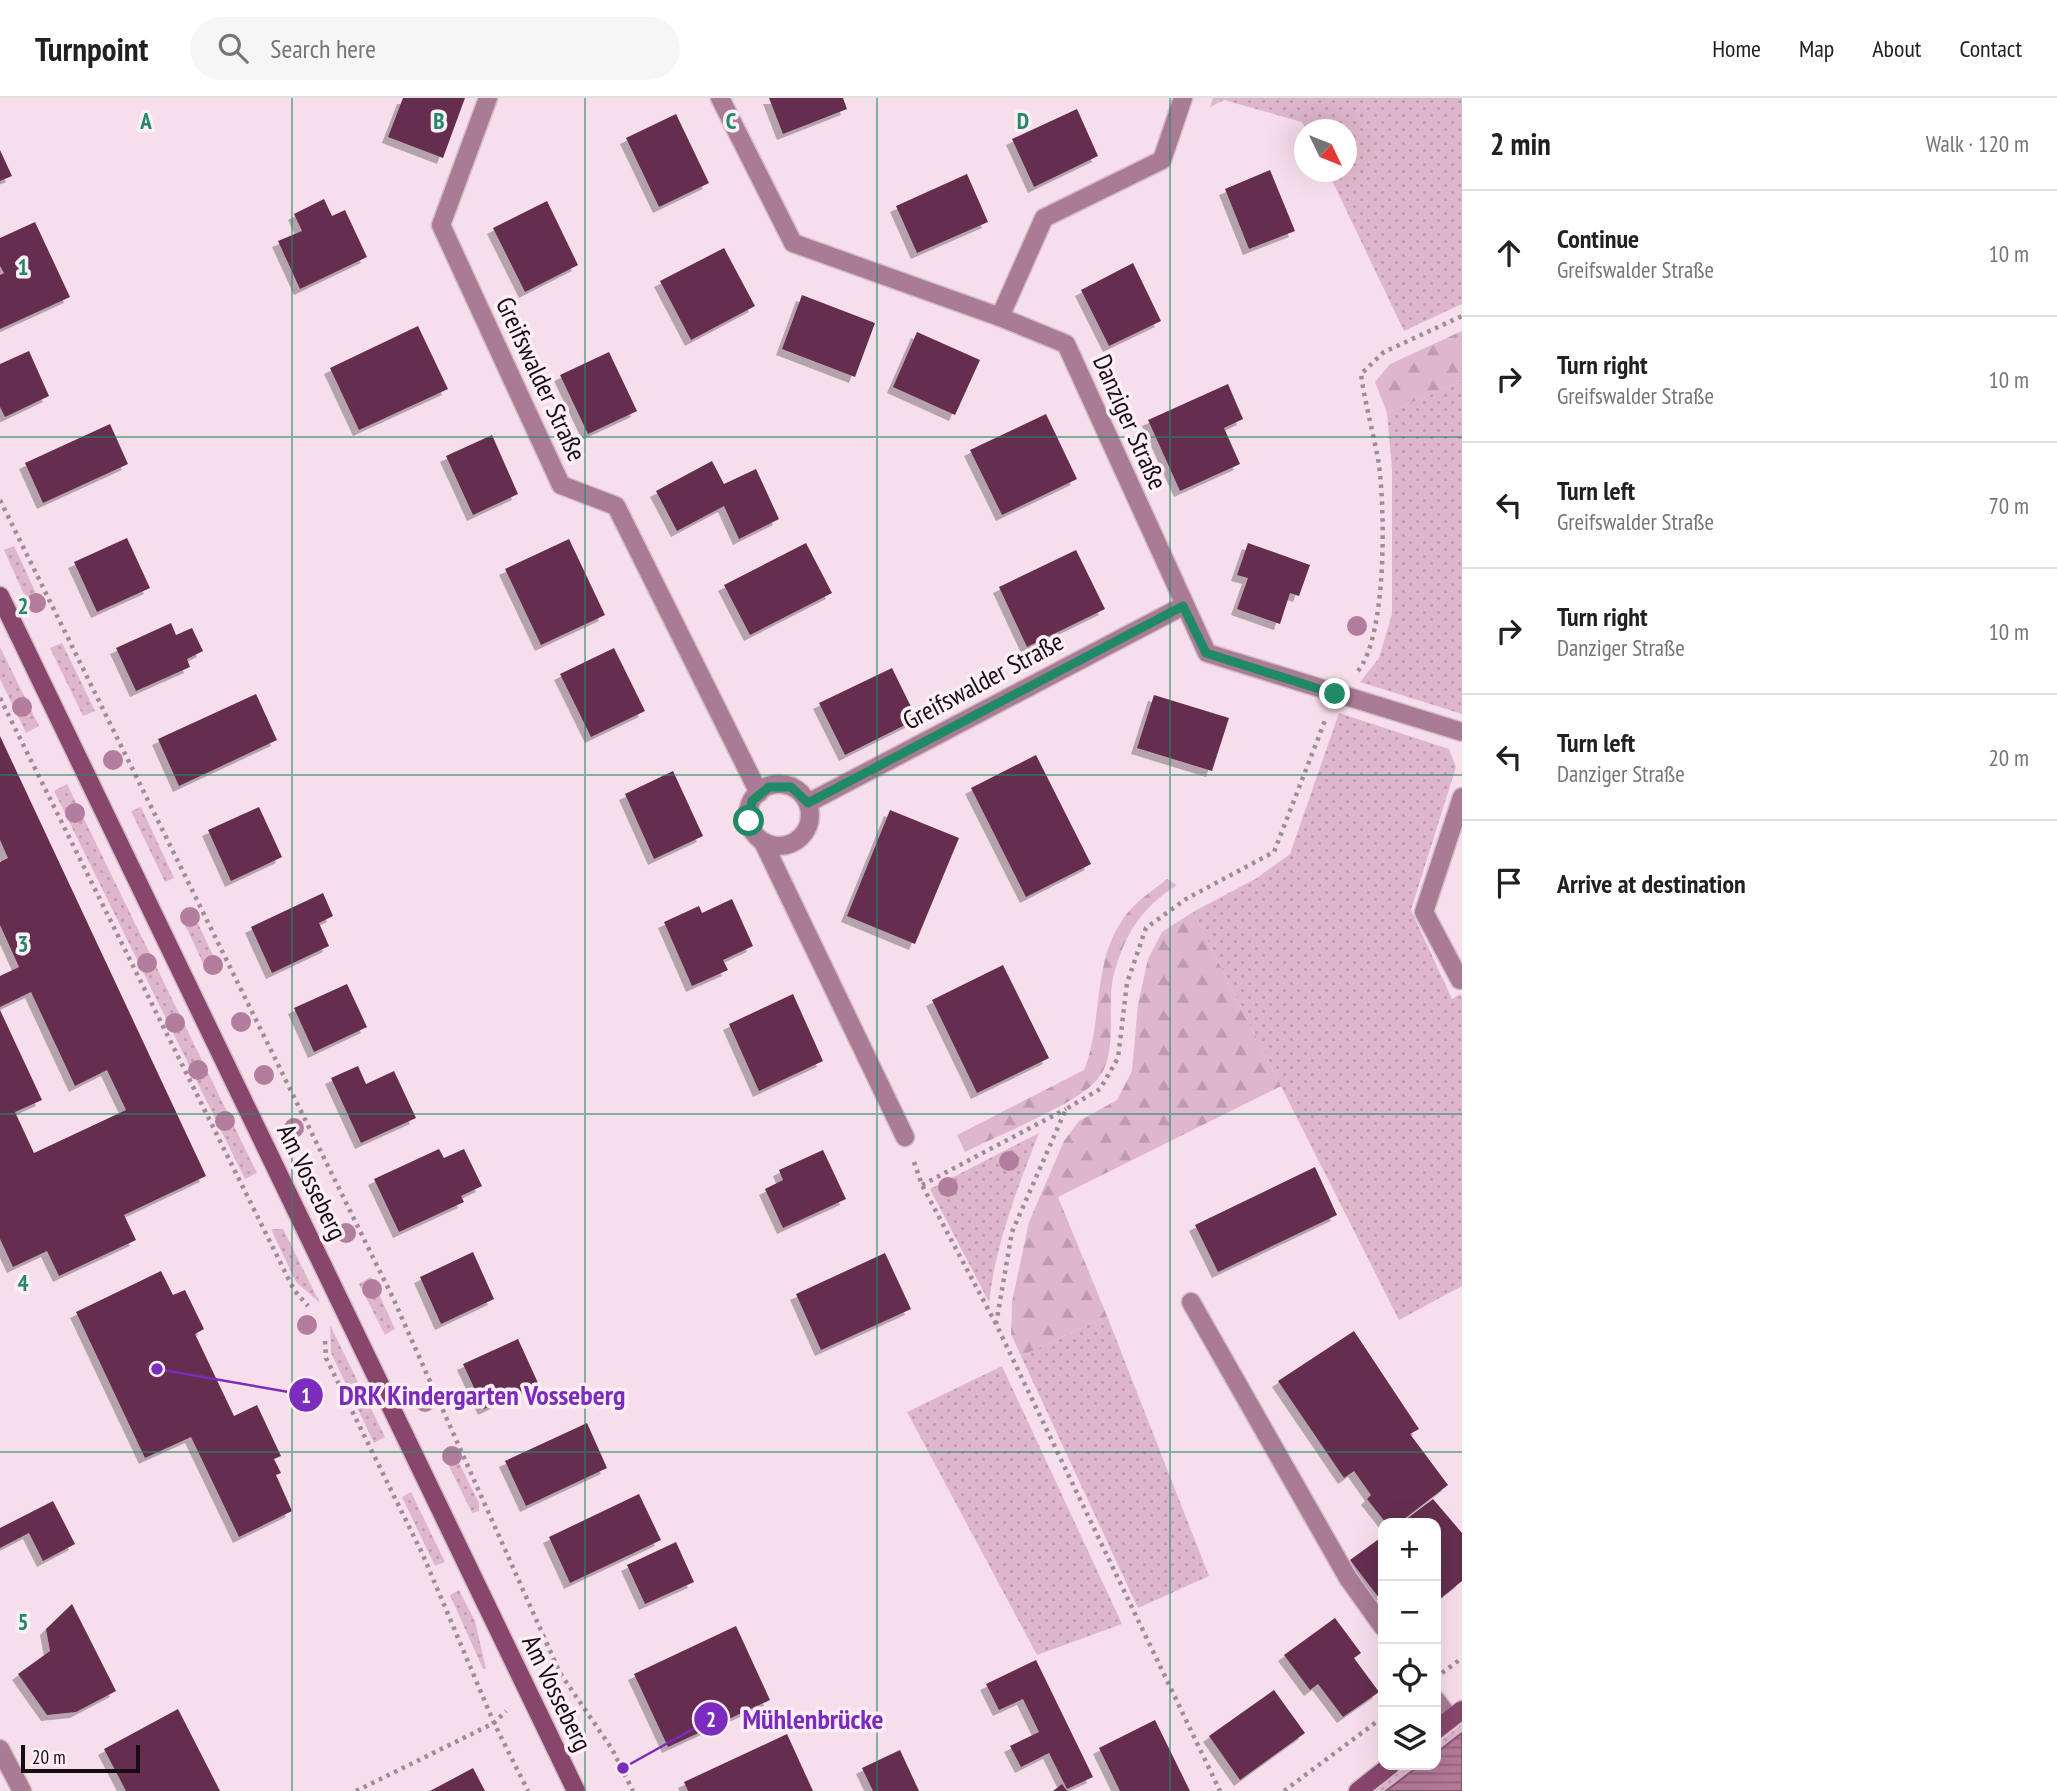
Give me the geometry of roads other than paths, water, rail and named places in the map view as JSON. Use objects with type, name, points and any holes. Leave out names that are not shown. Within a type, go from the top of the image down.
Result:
[{"type":"street","name":"Greifswalder Straße","points":[[488,98],[441,225],[561,485],[616,506],[759,793]]},
{"type":"street","name":"Danziger Straße","points":[[720,98],[793,243],[1000,317],[1066,344],[1206,653],[1462,732]]},
{"type":"street","points":[[1000,317],[1044,218],[1162,160],[1183,98]]},
{"type":"street","name":"Am Vosseberg","points":[[0,596],[576,1791]]},
{"type":"street","name":"Greifswalder Straße","points":[[808,803],[1183,606]]},
{"type":"street","points":[[763,842],[778,847],[793,843],[805,833],[810,818],[808,803],[791,787],[780,784],[759,793],[748,810],[752,831],[763,842],[905,1137]]},
{"type":"street","points":[[1460,980],[1424,912],[1462,797]]},
{"type":"street","points":[[1191,1302],[1348,1577],[1378,1619]]},
{"type":"street","points":[[0,1749],[22,1791]]},
{"type":"street","points":[[1357,1791],[1384,1770]]},
{"type":"place","name":"DRK Kindergarten Vosseberg","points":[[157,1369]]},
{"type":"place","name":"Mühlenbrücke","points":[[623,1768]]}]
